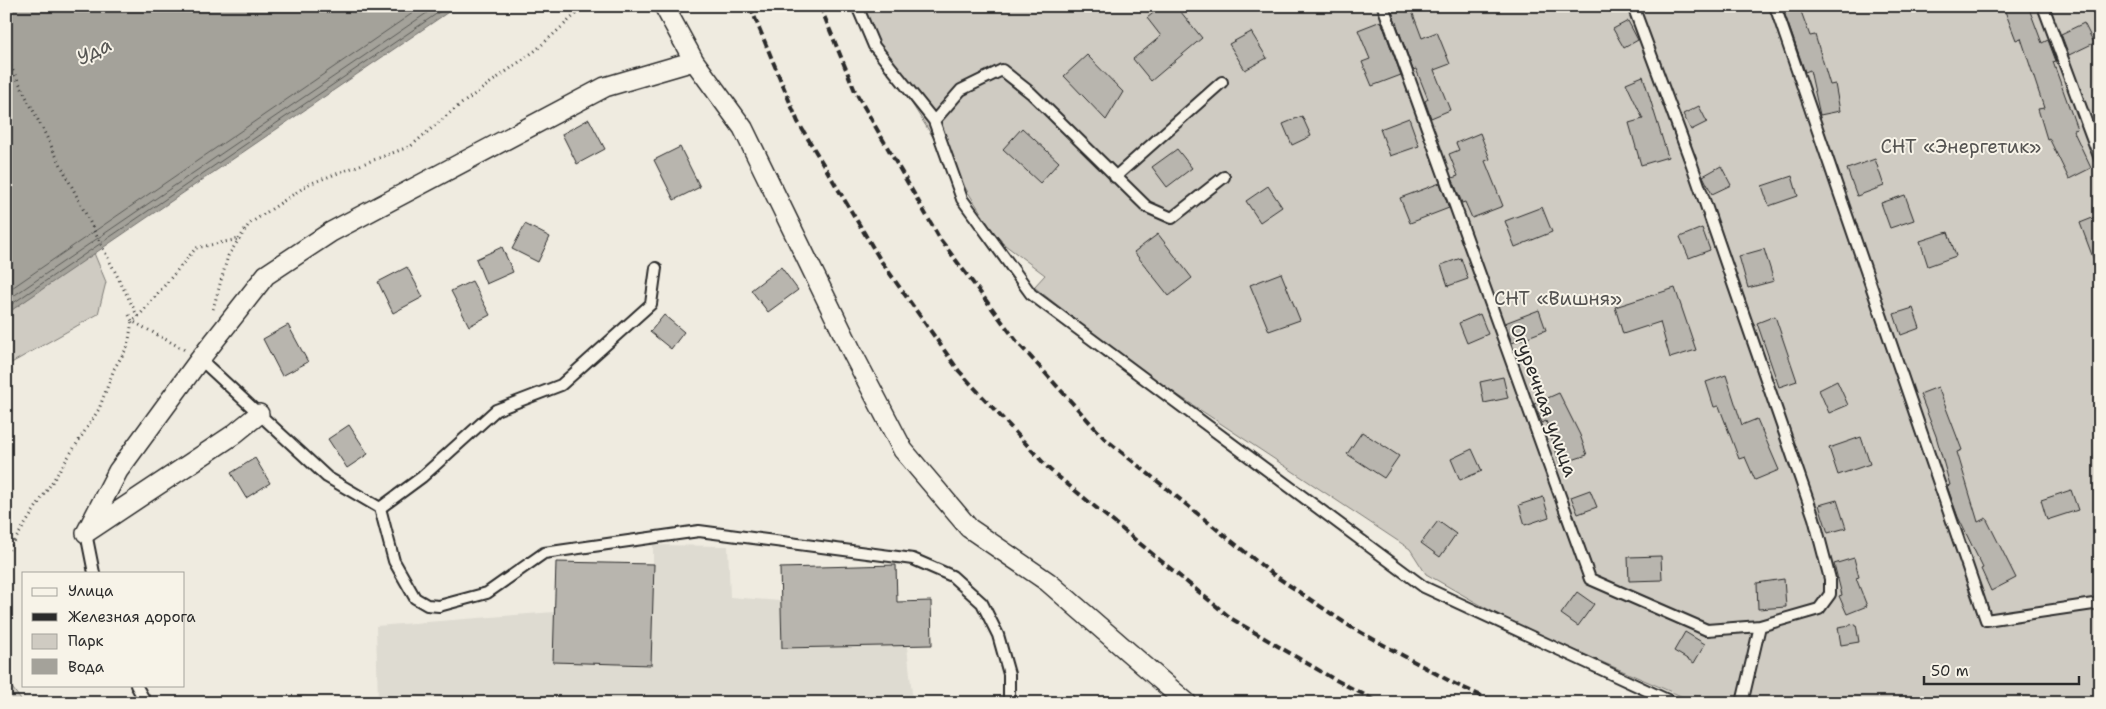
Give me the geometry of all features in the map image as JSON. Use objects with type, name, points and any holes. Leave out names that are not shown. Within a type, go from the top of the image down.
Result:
[{"type":"street","points":[[664,6],[694,61],[743,128],[853,354],[903,450],[969,528],[1048,582],[1188,703]]},
{"type":"street","points":[[86,533],[118,471],[200,359],[266,275],[331,232],[605,87],[694,61]]},
{"type":"street","points":[[86,533],[232,435],[259,414]]},
{"type":"lane","points":[[857,6],[874,46],[934,122],[962,199],[1031,294],[1424,587],[1674,703]]},
{"type":"lane","name":"Огуречная улица","points":[[1383,6],[1590,579],[1707,630],[1760,626],[1819,609],[1830,594],[1830,579],[1814,518],[1692,165],[1633,6]]},
{"type":"lane","points":[[1775,6],[1986,620],[2100,603]]},
{"type":"lane","points":[[2043,6],[2100,159]]},
{"type":"lane","points":[[934,122],[961,90],[1002,70],[1031,93],[1147,207],[1172,218],[1224,177]]},
{"type":"lane","points":[[1115,177],[1222,82]]},
{"type":"lane","points":[[380,508],[422,477],[496,410],[561,385],[576,372],[651,304],[656,268]]},
{"type":"lane","points":[[200,359],[327,477],[380,508],[394,561],[415,598],[427,605],[440,606],[487,593],[544,553],[699,531],[913,559],[952,576],[982,603],[998,635],[1009,674],[1009,703]]},
{"type":"lane","points":[[86,533],[94,572]]},
{"type":"lane","points":[[1742,703],[1760,626]]},
{"type":"lane","points":[[137,686],[146,703]]},
{"type":"path","points":[[213,312],[228,256],[249,224],[308,184],[411,146],[457,107],[536,50],[585,6]]},
{"type":"path","points":[[6,57],[138,317]]},
{"type":"path","points":[[6,554],[99,409],[114,369],[128,346],[132,321],[138,317],[196,248],[240,239]]},
{"type":"path","points":[[129,315],[132,321],[200,359]]},
{"type":"shaded area","points":[[653,545],[728,546],[730,597],[780,601],[780,568],[896,565],[897,602],[931,601],[932,645],[907,646],[913,703],[378,703],[376,626],[554,612],[556,562],[653,564]]},
{"type":"green space","name":"СНТ «Вишня»","points":[[854,6],[2100,6],[2100,703],[1697,703],[1514,624],[1426,574],[1410,549],[1146,374],[1034,287],[1045,275],[1005,245],[992,230],[860,22]]},
{"type":"green space","points":[[94,253],[106,282],[98,314],[6,366],[6,314]]},
{"type":"green space","points":[[6,679],[23,703],[6,703]]},
{"type":"water","name":"Уда","points":[[6,6],[457,6],[6,314]]},
{"type":"building","points":[[1162,6],[1176,6],[1202,38],[1151,81],[1133,59],[1161,36],[1147,18]]},
{"type":"building","points":[[1390,6],[1410,6],[1422,38],[1437,32],[1450,64],[1434,70],[1450,110],[1431,118],[1425,101],[1428,99],[1416,69],[1413,70]]},
{"type":"building","points":[[1799,6],[1810,36],[1815,35],[1830,85],[1835,84],[1840,111],[1820,115],[1810,70],[1805,72],[1783,9]]},
{"type":"building","points":[[2003,6],[2028,6],[2042,43],[2048,40],[2056,61],[2053,62],[2077,129],[2073,130],[2091,168],[2069,179],[2049,138],[2047,139],[2038,109],[2044,108],[2021,38],[2016,40]]},
{"type":"building","points":[[1381,21],[1401,75],[1372,86],[1362,62],[1370,59],[1358,30]]},
{"type":"building","points":[[1628,21],[1638,40],[1624,48],[1613,29]]},
{"type":"building","points":[[2084,23],[2094,43],[2069,55],[2061,34]]},
{"type":"building","points":[[1251,32],[1267,58],[1245,70],[1229,44]]},
{"type":"building","points":[[1087,55],[1123,92],[1106,120],[1064,76]]},
{"type":"building","points":[[1643,76],[1668,157],[1641,165],[1629,123],[1643,119],[1626,83]]},
{"type":"building","points":[[1699,106],[1707,122],[1691,130],[1683,114]]},
{"type":"building","points":[[1302,116],[1311,136],[1292,145],[1283,124]]},
{"type":"building","points":[[1409,118],[1419,146],[1390,156],[1380,129]]},
{"type":"building","points":[[589,119],[605,149],[577,164],[562,134]]},
{"type":"building","points":[[1022,128],[1059,162],[1040,183],[1003,149]]},
{"type":"building","points":[[1480,133],[1490,159],[1485,161],[1503,206],[1472,218],[1465,202],[1462,203],[1452,178],[1458,176],[1449,154],[1459,150],[1456,143]]},
{"type":"building","points":[[680,147],[700,187],[674,200],[654,160]]},
{"type":"building","points":[[1177,149],[1192,168],[1167,187],[1152,167]]},
{"type":"building","points":[[1875,159],[1884,186],[1857,196],[1847,169]]},
{"type":"building","points":[[1721,166],[1731,185],[1712,194],[1703,176]]},
{"type":"building","points":[[1792,176],[1798,196],[1769,206],[1762,186]]},
{"type":"building","points":[[1440,183],[1449,208],[1410,223],[1400,198]]},
{"type":"building","points":[[1268,186],[1282,207],[1260,222],[1246,201]]},
{"type":"building","points":[[1905,195],[1914,220],[1890,228],[1881,203]]},
{"type":"building","points":[[1542,207],[1552,232],[1515,247],[1505,221]]},
{"type":"building","points":[[2100,215],[2100,271],[2098,271],[2080,223]]},
{"type":"building","points":[[525,224],[550,237],[538,262],[512,249]]},
{"type":"building","points":[[1702,228],[1710,250],[1689,258],[1680,237]]},
{"type":"building","points":[[1948,232],[1956,256],[1928,266],[1920,241]]},
{"type":"building","points":[[1158,234],[1192,278],[1169,296],[1134,252]]},
{"type":"building","points":[[502,247],[513,272],[486,284],[476,259]]},
{"type":"building","points":[[1764,249],[1774,281],[1748,288],[1739,256]]},
{"type":"building","points":[[1461,258],[1468,279],[1448,286],[1441,265]]},
{"type":"building","points":[[407,267],[423,297],[393,313],[378,282]]},
{"type":"building","points":[[781,267],[798,290],[768,312],[751,290]]},
{"type":"building","points":[[1281,273],[1300,320],[1269,331],[1250,285]]},
{"type":"building","points":[[472,281],[490,315],[469,326],[451,291]]},
{"type":"building","points":[[1675,288],[1696,350],[1670,358],[1660,322],[1623,334],[1615,307]]},
{"type":"building","points":[[1913,308],[1920,328],[1901,335],[1894,314]]},
{"type":"building","points":[[1539,310],[1546,330],[1512,343],[1505,323]]},
{"type":"building","points":[[1480,314],[1488,334],[1467,343],[1459,323]]},
{"type":"building","points":[[664,315],[684,332],[671,349],[650,332]]},
{"type":"building","points":[[1775,316],[1797,381],[1779,387],[1757,323]]},
{"type":"building","points":[[288,325],[308,362],[282,376],[263,339]]},
{"type":"building","points":[[1726,375],[1742,425],[1757,419],[1779,470],[1755,480],[1745,457],[1739,459],[1719,406],[1714,407],[1706,382]]},
{"type":"building","points":[[1503,377],[1508,398],[1484,403],[1480,382]]},
{"type":"building","points":[[1837,381],[1848,405],[1829,413],[1819,390]]},
{"type":"building","points":[[1938,387],[1962,450],[1957,452],[1978,522],[1986,518],[2016,578],[1991,591],[1981,569],[1983,568],[1958,517],[1947,486],[1950,485],[1936,436],[1920,394]]},
{"type":"building","points":[[1559,393],[1580,435],[1587,455],[1560,464],[1546,421],[1542,423],[1534,404]]},
{"type":"building","points":[[349,425],[368,454],[347,468],[328,439]]},
{"type":"building","points":[[1362,432],[1399,456],[1384,478],[1347,454]]},
{"type":"building","points":[[1861,437],[1870,464],[1838,475],[1829,448]]},
{"type":"building","points":[[1472,449],[1482,471],[1460,480],[1451,459]]},
{"type":"building","points":[[255,458],[270,483],[246,498],[231,473]]},
{"type":"building","points":[[1590,490],[1597,507],[1578,514],[1571,497]]},
{"type":"building","points":[[2071,490],[2078,510],[2047,520],[2041,500]]},
{"type":"building","points":[[1543,497],[1549,517],[1525,525],[1519,505]]},
{"type":"building","points":[[1837,500],[1846,528],[1828,533],[1819,505]]},
{"type":"building","points":[[1438,521],[1456,534],[1440,557],[1421,543]]},
{"type":"building","points":[[1661,556],[1662,580],[1629,581],[1628,557]]},
{"type":"building","points":[[1854,558],[1859,577],[1856,578],[1867,606],[1847,614],[1839,596],[1842,595],[1834,564]]},
{"type":"building","points":[[556,562],[654,564],[651,665],[553,662]]},
{"type":"building","points":[[896,565],[897,602],[931,601],[932,645],[782,648],[780,568]]},
{"type":"building","points":[[1784,579],[1786,607],[1758,609],[1757,583]]},
{"type":"building","points":[[1577,592],[1594,604],[1578,626],[1561,614]]},
{"type":"building","points":[[1856,624],[1859,642],[1841,645],[1838,627]]},
{"type":"building","points":[[1685,632],[1705,644],[1694,663],[1674,651]]},
{"type":"railway","points":[[750,6],[798,122],[881,261],[959,371],[1050,470],[1232,619],[1332,678],[1380,703]]},
{"type":"railway","points":[[820,6],[855,91],[940,239],[1018,343],[1104,438],[1271,573],[1351,627],[1455,684],[1497,703]]},
{"type":"park label","name":"СНТ «Энергетик»","points":[[1961,146]]}]
